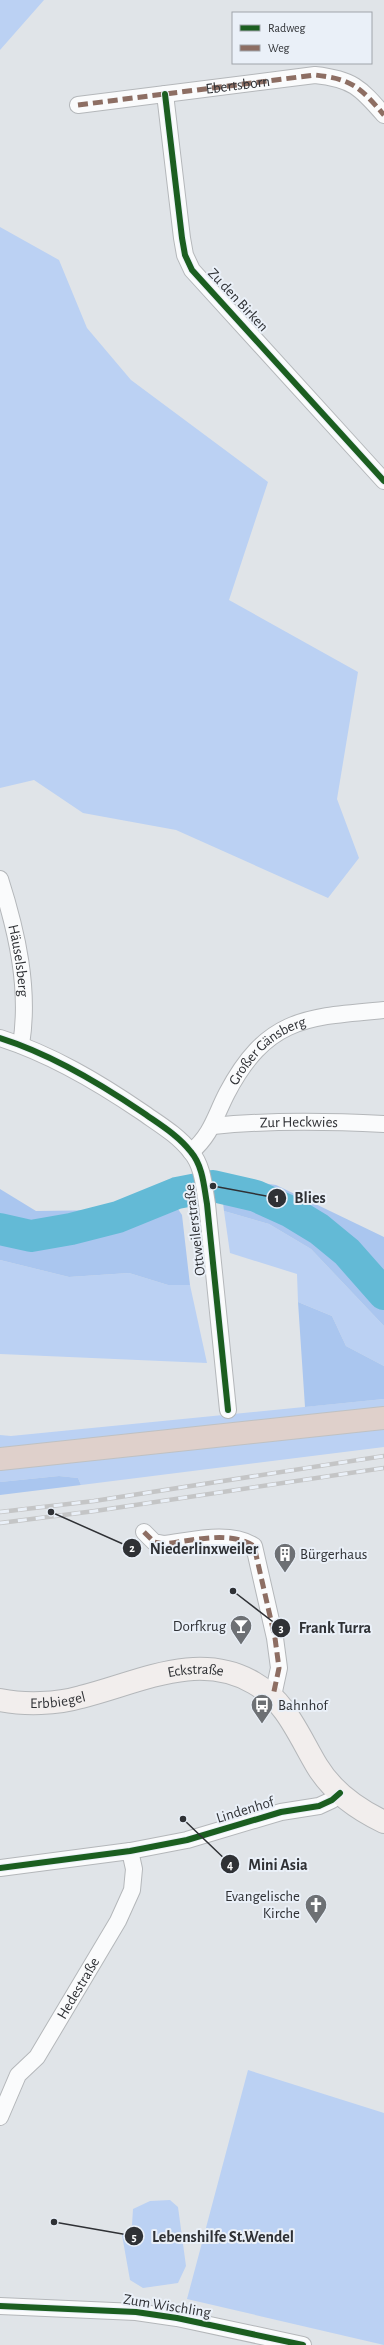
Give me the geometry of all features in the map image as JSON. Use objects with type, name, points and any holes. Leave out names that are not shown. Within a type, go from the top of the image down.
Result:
[{"type":"highway","points":[[0,1459],[384,1418]]},
{"type":"main road","name":"Eckstraße","points":[[113,1688],[174,1670],[201,1667],[228,1672],[254,1682],[273,1696],[288,1715],[318,1768],[340,1793],[367,1814],[384,1822]]},
{"type":"main road","name":"Erbbiegel","points":[[0,1700],[12,1702],[53,1701],[80,1698],[113,1688]]},
{"type":"street","name":"Ebertsborn","points":[[78,105],[240,83],[315,75],[338,77],[354,85],[364,92],[384,115]]},
{"type":"street","name":"Zu den Birken","points":[[165,94],[182,238],[186,255],[192,270],[384,481]]},
{"type":"street","name":"Häuselsberg","points":[[0,879],[17,936],[25,1019],[21,1045]]},
{"type":"street","name":"Großer Gänsberg","points":[[191,1152],[203,1142],[213,1126],[219,1108],[238,1072],[257,1049],[281,1029],[305,1020],[384,1010]]},
{"type":"street","name":"Ottweilerstraße","points":[[0,1038],[21,1045],[63,1064],[118,1096],[170,1131],[191,1152],[201,1174],[207,1204],[228,1410]]},
{"type":"street","name":"Zur Heckwies","points":[[213,1126],[242,1123],[325,1121],[384,1124]]},
{"type":"street","points":[[144,1532],[154,1542],[164,1544],[223,1538],[247,1541],[254,1546],[275,1638],[279,1668],[273,1696]]},
{"type":"street","name":"Lindenhof","points":[[0,1868],[130,1851],[221,1831],[281,1812],[319,1806],[332,1800],[340,1793]]},
{"type":"street","name":"Hedestraße","points":[[0,2117],[18,2074],[37,2057],[118,1921],[132,1890],[134,1869],[130,1851]]},
{"type":"street","name":"Zum Wischling","points":[[0,2306],[136,2312],[177,2318],[303,2345]]},
{"type":"shaded area","points":[[0,0],[44,0],[0,50]]},
{"type":"shaded area","points":[[0,227],[59,260],[87,328],[131,380],[268,482],[229,600],[358,672],[337,799],[359,858],[328,898],[176,830],[83,813],[34,780],[0,788]]},
{"type":"shaded area","points":[[220,1177],[276,1185],[384,1237],[384,1326],[311,1249],[269,1224],[224,1211]]},
{"type":"shaded area","points":[[0,1189],[36,1211],[108,1210],[152,1190],[172,1200],[182,1215],[190,1285],[168,1285],[129,1273],[69,1277],[0,1260]]},
{"type":"shaded area","points":[[224,1211],[269,1224],[311,1249],[384,1326],[384,1366],[346,1346],[332,1316],[298,1302],[297,1274],[230,1253]]},
{"type":"shaded area","points":[[0,1260],[69,1277],[129,1273],[168,1285],[190,1285],[207,1363],[0,1354]]},
{"type":"shaded area","points":[[298,1302],[332,1316],[346,1346],[384,1366],[384,1399],[305,1407]]},
{"type":"shaded area","points":[[384,1399],[384,1447],[81,1485],[78,1478],[59,1476],[0,1482],[0,1435],[11,1436]]},
{"type":"shaded area","points":[[59,1476],[78,1478],[81,1485],[0,1495],[0,1482]]},
{"type":"shaded area","points":[[248,2070],[384,2113],[384,2345],[187,2299]]},
{"type":"shaded area","points":[[170,2200],[178,2207],[186,2266],[178,2283],[143,2288],[130,2280],[122,2235],[132,2225],[133,2209],[150,2201]]},
{"type":"waterway","points":[[0,1229],[31,1236],[71,1229],[118,1217],[177,1193],[213,1186],[256,1196],[291,1212],[319,1229],[347,1252],[384,1294]]},
{"type":"railway","points":[[0,1512],[94,1501],[384,1456]]},
{"type":"railway","points":[[0,1523],[95,1511],[384,1468]]},
{"type":"marked path","points":[[78,105],[315,75],[338,79],[354,86],[361,91],[384,115]]},
{"type":"marked path","points":[[144,1532],[154,1542],[164,1544],[198,1539],[222,1538],[244,1541],[254,1546],[275,1638],[279,1668],[273,1696]]},
{"type":"cycle path","points":[[165,94],[182,238],[185,255],[192,270],[384,481]]},
{"type":"cycle path","points":[[0,1038],[38,1052],[74,1070],[108,1090],[168,1130],[186,1146],[195,1158],[201,1170],[207,1204],[228,1410]]},
{"type":"cycle path","points":[[0,1868],[130,1851],[187,1840],[281,1812],[319,1806],[332,1800],[340,1793]]},
{"type":"cycle path","points":[[0,2306],[136,2312],[177,2318],[303,2345]]},
{"type":"place","name":"Blies","points":[[213,1186]]},
{"type":"place","name":"Niederlinxweiler","points":[[51,1512]]},
{"type":"place","name":"Bürgerhaus","points":[[285,1574]]},
{"type":"place","name":"Frank Turra","points":[[233,1591]]},
{"type":"place","name":"Dorfkrug","points":[[241,1646]]},
{"type":"place","name":"Bahnhof","points":[[262,1724]]},
{"type":"place","name":"Mini Asia","points":[[183,1819]]},
{"type":"place","name":"Evangelische Kirche","points":[[316,1924]]},
{"type":"place","name":"Lebenshilfe St.Wendel","points":[[54,2222]]}]
